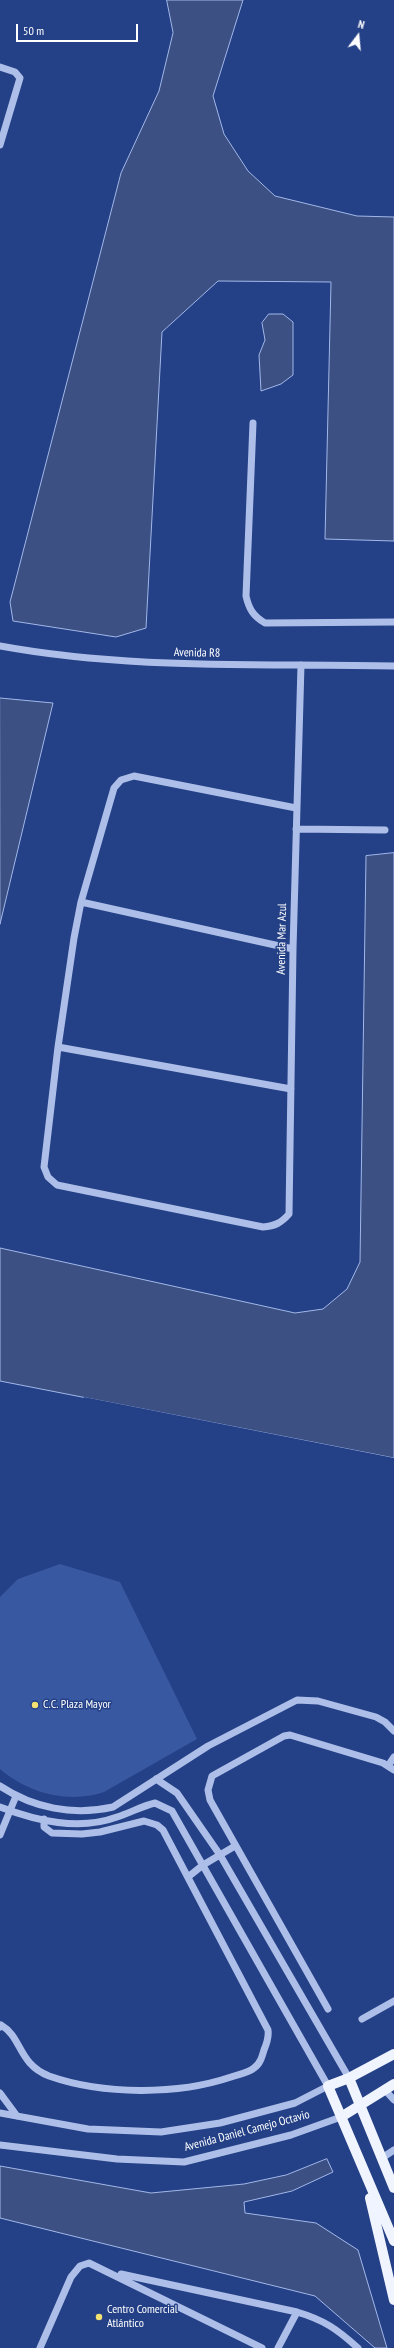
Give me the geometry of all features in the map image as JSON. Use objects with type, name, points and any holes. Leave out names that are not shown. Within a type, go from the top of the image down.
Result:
[{"type":"main road","name":"Avenida Daniel Camejo Octavio","points":[[328,2086],[349,2078],[394,2054]]},
{"type":"main road","points":[[349,2078],[391,2177],[394,2188]]},
{"type":"main road","name":"Avenida Daniel Camejo Octavio","points":[[341,2117],[394,2084]]},
{"type":"main road","points":[[328,2086],[394,2241]]},
{"type":"main road","points":[[366,2176],[394,2300]]},
{"type":"street","points":[[0,67],[15,72],[20,78],[1,136],[0,145]]},
{"type":"street","points":[[253,422],[246,596],[249,608],[256,618],[265,623],[394,622]]},
{"type":"street","name":"Avenida R8","points":[[0,646],[113,660],[163,663],[394,666]]},
{"type":"street","name":"Avenida Mar Azul","points":[[58,1048],[44,1167],[48,1177],[57,1185],[263,1227],[274,1226],[283,1221],[289,1214],[296,808],[301,665]]},
{"type":"street","points":[[291,1089],[58,1048],[81,902],[114,788],[126,777],[134,776],[296,808]]},
{"type":"street","points":[[296,829],[385,830]]},
{"type":"street","points":[[81,902],[293,949]]},
{"type":"street","points":[[0,1786],[16,1796],[56,1809],[77,1811],[112,1807],[208,1746],[297,1700],[318,1701],[376,1717],[385,1722],[394,1731]]},
{"type":"street","points":[[328,2009],[210,1800],[209,1783],[212,1776],[284,1736],[298,1737],[391,1768],[394,1757]]},
{"type":"street","points":[[156,1779],[177,1793],[220,1855],[349,2078]]},
{"type":"street","points":[[0,1835],[16,1796]]},
{"type":"street","points":[[0,1807],[10,1811],[65,1824],[94,1823],[117,1818],[146,1805],[159,1804],[172,1811],[328,2086]]},
{"type":"street","points":[[0,2027],[1,2025],[11,2033],[22,2054],[35,2068],[50,2076],[82,2084],[121,2089],[160,2089],[202,2084],[254,2068],[261,2059],[268,2038],[268,2030],[163,1830],[150,1821],[138,1821],[100,1832],[67,1834],[49,1832],[44,1827],[44,1819]]},
{"type":"street","points":[[188,1877],[203,1865],[235,1846]]},
{"type":"street","points":[[362,2019],[394,2001]]},
{"type":"street","name":"Avenida Daniel Camejo Octavio","points":[[0,2113],[88,2129],[161,2132],[220,2123],[295,2103],[328,2086]]},
{"type":"street","points":[[384,2089],[394,2100]]},
{"type":"street","points":[[0,2093],[18,2116]]},
{"type":"street","name":"Avenida Daniel Camejo Octavio","points":[[0,2145],[117,2159],[184,2162],[291,2135],[341,2117]]},
{"type":"street","points":[[382,2158],[394,2150]]},
{"type":"street","points":[[40,2348],[71,2277],[80,2266],[90,2263],[112,2272],[262,2348]]},
{"type":"street","points":[[112,2272],[297,2312],[320,2319],[337,2329],[358,2348]]},
{"type":"street","points":[[278,2348],[297,2312]]},
{"type":"shaded area","points":[[167,0],[243,0],[213,96],[224,134],[248,171],[275,196],[357,216],[394,217],[394,541],[325,539],[331,282],[218,281],[162,332],[146,628],[116,637],[13,621],[10,602],[121,173],[159,91],[173,33]]},
{"type":"shaded area","points":[[269,314],[283,314],[293,322],[293,375],[281,384],[261,391],[259,355],[265,340],[262,323]]},
{"type":"shaded area","points":[[0,698],[53,703],[0,924]]},
{"type":"shaded area","points":[[394,853],[394,1458],[0,1381],[0,1248],[295,1313],[323,1309],[347,1289],[360,1262],[366,856]]},
{"type":"shaded area","points":[[60,1564],[120,1582],[197,1739],[104,1792],[76,1797],[49,1794],[36,1790],[11,1777],[0,1769],[0,1597],[18,1579]]},
{"type":"shaded area","points":[[327,2159],[333,2172],[292,2191],[244,2202],[245,2213],[316,2223],[358,2250],[387,2348],[375,2348],[315,2296],[0,2218],[0,2166],[151,2193],[244,2184],[286,2175]]},
{"type":"pier","points":[[84,1397],[394,1458],[394,1460],[83,1399]]},
{"type":"place","name":"C.C. Plaza Mayor","points":[[35,1705]]},
{"type":"place","name":"Centro Comercial Atlántico","points":[[99,2317]]}]
